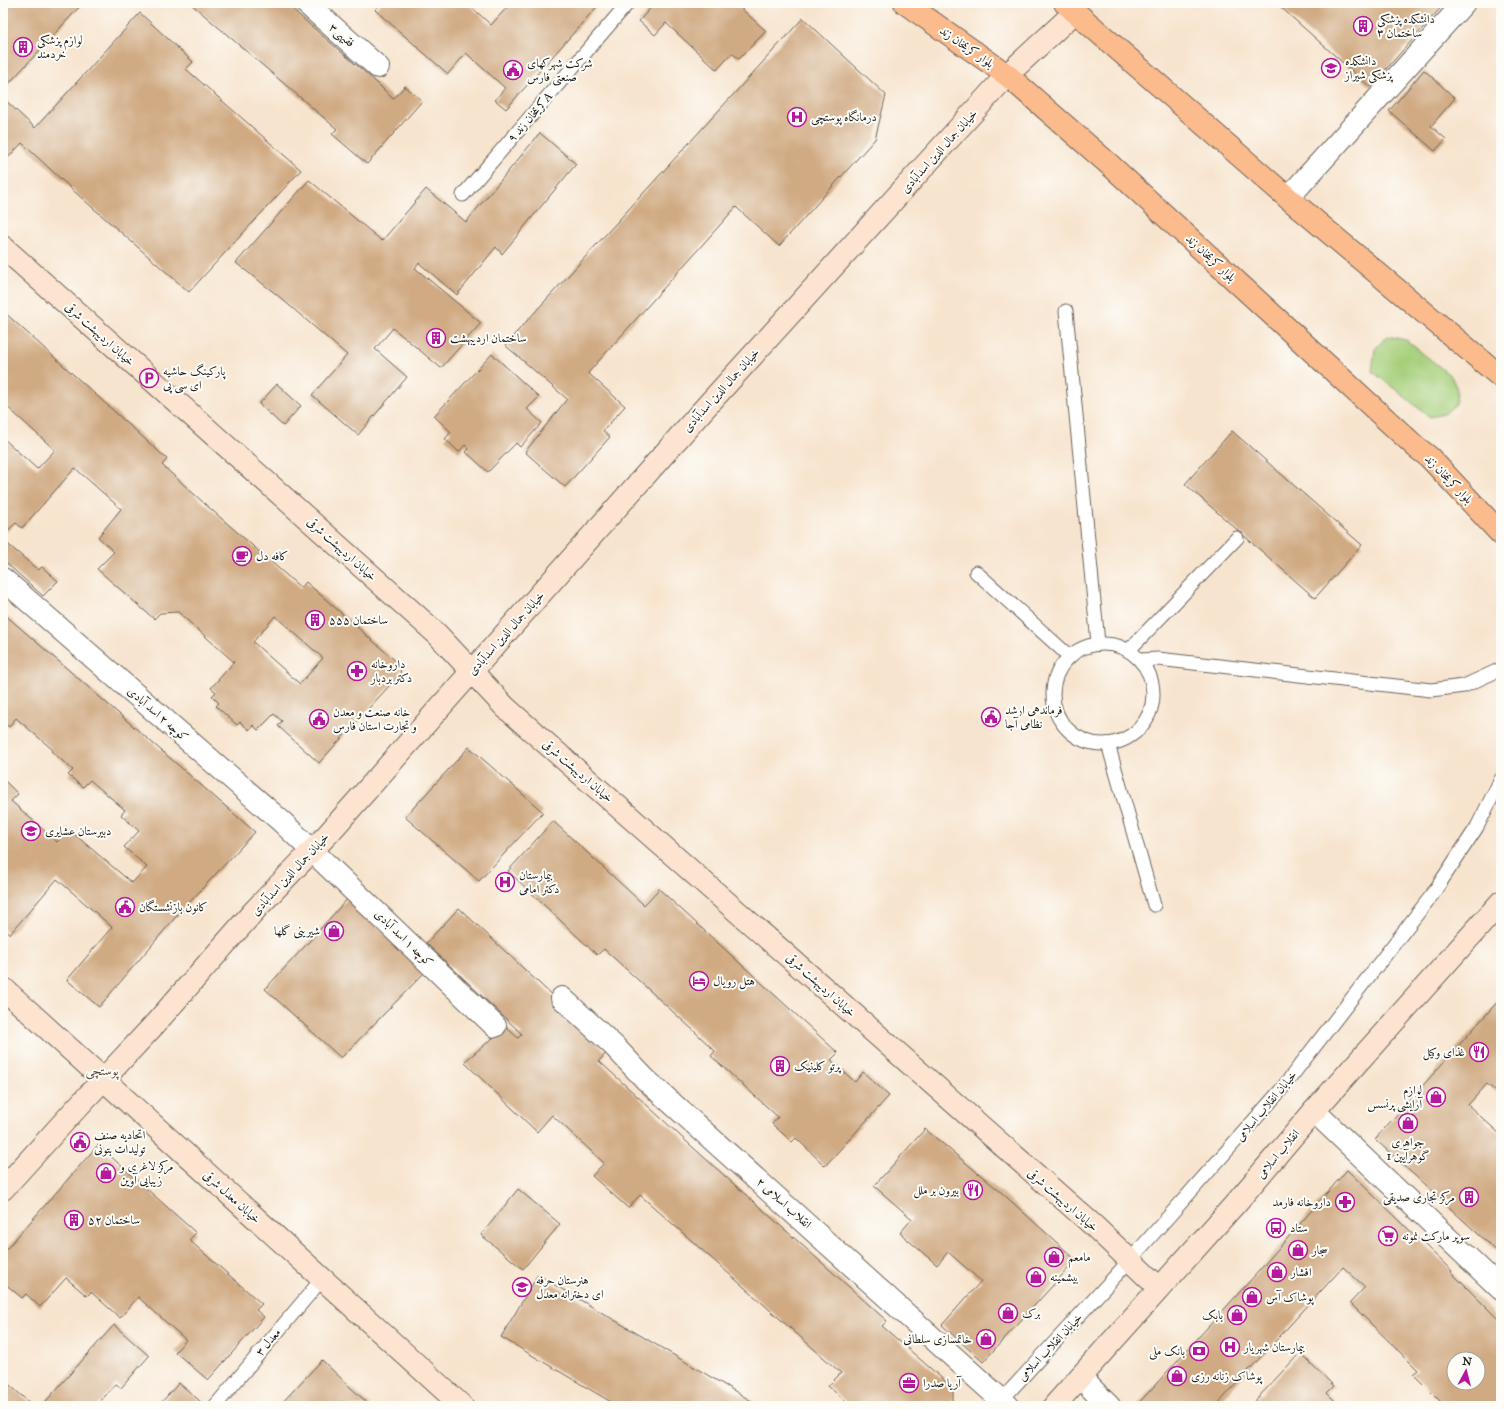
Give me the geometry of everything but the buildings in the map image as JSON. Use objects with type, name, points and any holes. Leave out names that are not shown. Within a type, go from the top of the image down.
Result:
[{"type":"main road","name":"بلوار کریمخان زند","points":[[911,4],[1007,75],[1110,165],[1429,457],[1501,534]]},
{"type":"main road","points":[[1070,8],[1288,198],[1501,378]]},
{"type":"main road","name":"خیابان جمال الدین اسدآبادی","points":[[3,1189],[104,1080],[256,910],[312,850],[703,410],[1007,75],[1070,8]]},
{"type":"main road","name":"خیابان اردیبهشت شرقی","points":[[3,247],[437,634],[506,707],[1094,1226],[1159,1288]]},
{"type":"main road","name":"انقلاب اسلامی","points":[[1054,1406],[1236,1203],[1314,1111],[1501,902]]},
{"type":"main road","name":"خیابان معدل شرقی","points":[[3,988],[462,1406]]},
{"type":"street","name":"فقیهی۳","points":[[306,3],[378,67]]},
{"type":"street","points":[[1288,198],[1464,3]]},
{"type":"street","name":"کوچه ۲ اسد آبادی","points":[[3,579],[276,816],[312,850]]},
{"type":"street","name":"کوچه ۱ اسد آبادی","points":[[312,850],[495,1026]]},
{"type":"street","name":"۲ انقلاب اسلامی","points":[[562,998],[614,1046],[645,1079],[1002,1404]]},
{"type":"street","points":[[1314,1111],[1501,1289]]},
{"type":"street","points":[[1080,1376],[1109,1406]]},
{"type":"lane","name":"کریمخان زند ۹A","points":[[463,195],[628,3]]},
{"type":"lane","points":[[1066,311],[1098,644]]},
{"type":"lane","points":[[1129,650],[1237,538]]},
{"type":"lane","points":[[976,572],[1070,656]]},
{"type":"lane","points":[[1098,644],[1114,644],[1129,650],[1141,660],[1150,673],[1154,688],[1153,704],[1147,719],[1137,731],[1123,740],[1108,744],[1093,742],[1078,737],[1066,727],[1057,714],[1053,698],[1054,683],[1059,668],[1070,656],[1083,648],[1098,644]]},
{"type":"lane","points":[[1141,660],[1158,659],[1431,690],[1464,686],[1501,669]]},
{"type":"lane","points":[[1108,744],[1154,905]]},
{"type":"lane","name":"خیابان انقلاب اسلامی","points":[[1002,1404],[1280,1091],[1432,895],[1477,827],[1501,779]]},
{"type":"lane","name":"۳ معدل","points":[[215,1406],[322,1278]]},
{"type":"green space","points":[[1387,336],[1406,340],[1451,376],[1457,389],[1456,404],[1444,414],[1430,417],[1372,371],[1375,349]]},
{"type":"place","name":"دانشکده پزشکی ساختمان ۳","points":[[1363,26]]},
{"type":"place","name":"لوازم پزشکی خردمند","points":[[23,47]]},
{"type":"place","name":"دانشکده پزشکی شیراز","points":[[1331,68]]},
{"type":"place","name":"شرکت شهرکهای صنعتی فارس","points":[[513,70]]},
{"type":"place","name":"درمانگاه پوستچی","points":[[797,117]]},
{"type":"place","name":"ساختمان اردیبهشت","points":[[436,338]]},
{"type":"place","name":"پارکینگ حاشیه ای سی پی","points":[[149,378]]},
{"type":"place","name":"کافه دل","points":[[242,556]]},
{"type":"place","name":"ساختمان ۵۵۵","points":[[315,620]]},
{"type":"place","name":"داروخانه دکتر بردبار","points":[[357,671]]},
{"type":"place","name":"فرماندهی ارشد نظامی آجا","points":[[991,717]]},
{"type":"place","name":"خانه صنعت و معدن و تجارت استان فارس","points":[[319,719]]},
{"type":"place","name":"دبیرستان عشایری","points":[[31,831]]},
{"type":"place","name":"بیمارستان دکتر امامی","points":[[505,882]]},
{"type":"place","name":"کانون بازنشستگان","points":[[125,907]]},
{"type":"place","name":"شیرینی گلها","points":[[334,931]]},
{"type":"place","name":"هتل رویال","points":[[699,981]]},
{"type":"place","name":"غذای وکیل","points":[[1479,1052]]},
{"type":"place","name":"پرتو کلینیک","points":[[780,1066]]},
{"type":"place","name":"لوازم آرایشی پرنسس","points":[[1436,1097]]},
{"type":"place","name":"جواهری گوهرآیین 1","points":[[1408,1123]]},
{"type":"place","name":"اتحادیه صنف تولیدات بتونی","points":[[80,1142]]},
{"type":"place","name":"مرکز لاغری و زیبایی آوین","points":[[106,1173]]},
{"type":"place","name":"بیرون بر ملل","points":[[973,1190]]},
{"type":"place","name":"مرکز تجاری صدیقی","points":[[1469,1197]]},
{"type":"place","name":"داروخانه فارمد","points":[[1345,1202]]},
{"type":"place","name":"ساختمان ۵۲","points":[[74,1220]]},
{"type":"place","name":"ستاد","points":[[1276,1228]]},
{"type":"place","name":"سوپر مارکت نمونه","points":[[1388,1236]]},
{"type":"place","name":"سجار","points":[[1298,1250]]},
{"type":"place","name":"مامعم","points":[[1054,1257]]},
{"type":"place","name":"افشار","points":[[1277,1272]]},
{"type":"place","name":"بیشمینه","points":[[1036,1277]]},
{"type":"place","name":"هنرستان حرفه ای دخترانه معدل","points":[[522,1287]]},
{"type":"place","name":"پوشاک آس","points":[[1252,1297]]},
{"type":"place","name":"برک","points":[[1008,1313]]},
{"type":"place","name":"بابک","points":[[1237,1315]]},
{"type":"place","name":"خاتمسازی سلطانی","points":[[986,1339]]},
{"type":"place","name":"بیمارستان شهریار","points":[[1230,1347]]},
{"type":"place","name":"بانک ملی","points":[[1199,1351]]},
{"type":"place","name":"پوشاک زنانه رزی","points":[[1177,1376]]},
{"type":"place","name":"آریا صدرا","points":[[909,1383]]},
{"type":"district","name":"پوستچی","points":[[102,1071]]}]
